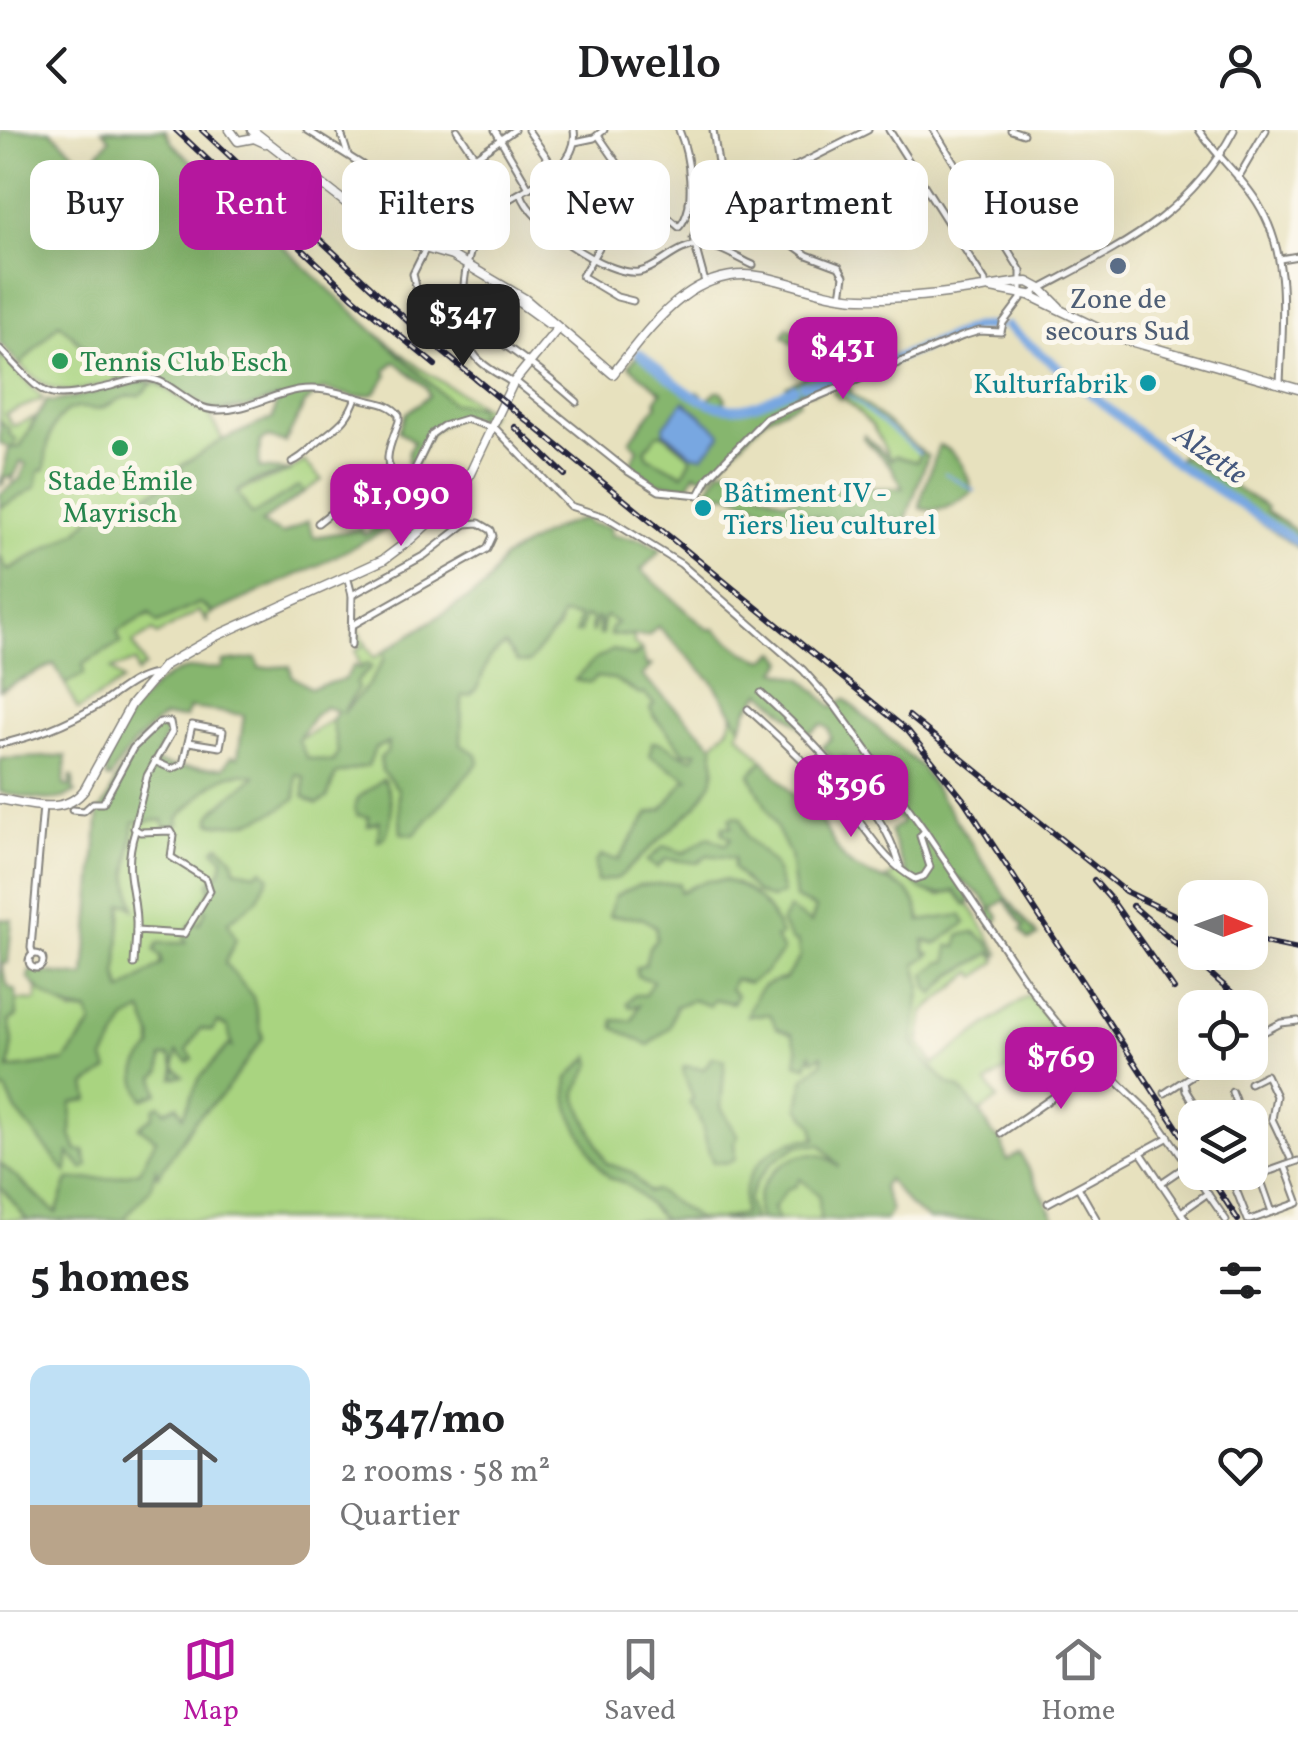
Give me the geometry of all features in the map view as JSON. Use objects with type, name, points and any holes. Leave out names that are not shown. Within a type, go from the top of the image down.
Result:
[{"type":"main road","points":[[230,130],[235,139],[253,133]]},
{"type":"main road","points":[[253,133],[342,202]]},
{"type":"main road","points":[[253,133],[342,204]]},
{"type":"main road","points":[[426,250],[444,252],[467,267],[558,328],[613,374],[662,312],[705,282],[731,276],[752,275],[842,296],[883,298],[1023,282],[1041,289],[1058,308]]},
{"type":"main road","points":[[426,250],[467,267]]},
{"type":"main road","points":[[986,288],[1026,294],[1116,338],[1298,389]]},
{"type":"main road","points":[[0,799],[43,806],[67,805],[83,794],[145,681],[216,636],[398,551],[447,506],[467,480],[507,393],[558,328]]},
{"type":"street","points":[[307,130],[356,160]]},
{"type":"street","points":[[340,130],[348,155]]},
{"type":"street","points":[[457,130],[475,157],[514,130]]},
{"type":"street","points":[[495,130],[529,188],[510,201]]},
{"type":"street","points":[[528,130],[548,160]]},
{"type":"street","points":[[566,160],[575,142],[574,130]]},
{"type":"street","points":[[670,219],[679,227],[687,216],[689,202],[688,156],[679,130]]},
{"type":"street","points":[[713,130],[718,160]]},
{"type":"street","points":[[808,160],[868,130]]},
{"type":"street","points":[[889,130],[986,281],[986,288]]},
{"type":"street","points":[[934,130],[1021,271],[1026,294]]},
{"type":"street","points":[[1011,130],[1023,134]]},
{"type":"street","points":[[1199,130],[1256,200],[1280,259],[1280,384]]},
{"type":"street","points":[[471,250],[464,308],[470,344],[480,362],[514,382],[659,491],[698,494],[708,478],[766,418],[963,336],[979,331],[1001,332],[1002,323],[1026,294],[1145,232],[1188,194],[1234,130]]},
{"type":"street","points":[[1238,178],[1266,130]]},
{"type":"street","points":[[575,142],[601,132],[615,160]]},
{"type":"street","points":[[522,193],[525,204],[545,227],[619,271],[637,272],[690,248]]},
{"type":"street","points":[[426,250],[413,274],[426,317],[432,323],[444,322],[464,308]]},
{"type":"street","points":[[444,252],[453,250]]},
{"type":"street","points":[[598,250],[582,276],[617,298],[633,301]]},
{"type":"street","points":[[694,250],[705,282]]},
{"type":"street","points":[[716,250],[753,265]]},
{"type":"street","points":[[801,250],[839,267],[844,276],[842,296]]},
{"type":"street","points":[[1280,259],[1298,256]]},
{"type":"street","points":[[467,328],[482,332],[577,402]]},
{"type":"street","points":[[0,349],[42,392],[57,396],[144,378],[211,410],[247,408],[310,389],[334,390],[390,407],[399,415],[388,458],[388,468],[394,476],[408,477],[436,430],[458,420],[500,431],[570,506],[605,517],[672,557],[803,670],[854,730],[1038,999],[1150,1112],[1178,1148]]},
{"type":"street","points":[[292,462],[341,426],[356,397]]},
{"type":"street","points":[[318,523],[388,468]]},
{"type":"street","points":[[447,506],[465,524]]},
{"type":"street","points":[[351,626],[486,549],[493,536],[491,530],[479,523],[465,524],[425,555],[352,595]]},
{"type":"street","points":[[346,576],[352,595],[351,646]]},
{"type":"street","points":[[0,744],[72,719],[132,681],[145,681]]},
{"type":"street","points":[[761,693],[815,742],[876,811],[901,868]]},
{"type":"street","points":[[748,710],[790,746],[848,808],[878,849],[915,879],[928,872],[930,859],[920,836],[925,831]]},
{"type":"street","points":[[72,810],[84,811],[93,803],[103,803],[132,748],[160,722],[172,725],[137,806],[128,874],[137,915],[134,964]]},
{"type":"street","points":[[154,761],[178,768],[186,758],[189,742],[192,726],[223,731],[220,747],[189,742]]},
{"type":"street","points":[[83,794],[93,803]]},
{"type":"street","points":[[33,955],[43,806]]},
{"type":"street","points":[[135,830],[171,830],[173,860],[206,879],[210,888],[184,934],[136,931]]},
{"type":"street","points":[[1268,1029],[1298,1021]]},
{"type":"street","points":[[1001,1132],[1100,1064]]},
{"type":"street","points":[[1236,1190],[1249,1220],[1298,1202],[1291,1161],[1272,1118],[1276,1096],[1266,1075],[1250,1083]]},
{"type":"street","points":[[1165,1093],[1184,1081],[1191,1100]]},
{"type":"street","points":[[1232,1092],[1235,1100]]},
{"type":"street","points":[[1048,1203],[1170,1137]]},
{"type":"street","points":[[1268,1171],[1291,1161],[1298,1150]]},
{"type":"street","points":[[1141,1154],[1186,1220]]},
{"type":"street","points":[[1161,1182],[1178,1171]]},
{"type":"street","points":[[1078,1187],[1097,1220]]},
{"type":"street","points":[[1206,1190],[1226,1220]]},
{"type":"street","points":[[1266,1190],[1272,1212]]},
{"type":"street","points":[[1180,1212],[1208,1193]]},
{"type":"green space","points":[[0,130],[50,130],[83,160],[30,160],[30,250],[159,250],[159,160],[92,160],[110,139],[102,130],[165,130],[172,143],[190,160],[179,160],[179,250],[287,250],[451,403],[477,407],[480,412],[477,419],[460,415],[435,429],[415,465],[408,465],[408,451],[414,442],[399,431],[406,413],[429,396],[426,387],[395,361],[385,371],[388,375],[374,394],[356,397],[323,389],[305,403],[285,443],[269,437],[260,441],[259,468],[292,471],[257,480],[237,492],[252,515],[299,486],[304,492],[261,523],[283,534],[308,521],[314,537],[361,529],[364,535],[429,497],[425,514],[406,519],[319,565],[213,613],[200,603],[157,623],[150,613],[117,632],[121,642],[83,664],[84,674],[65,684],[54,664],[0,690],[0,555],[7,570],[12,569],[78,531],[97,511],[108,507],[118,513],[181,474],[181,466],[222,440],[273,418],[278,398],[247,408],[211,410],[152,378],[123,383],[59,323],[20,365],[0,343]]},
{"type":"green space","name":"Tennis Club Esch","points":[[59,323],[121,380],[78,390],[56,390],[20,365]]},
{"type":"green space","points":[[365,324],[421,369],[491,412],[484,421],[477,419],[477,407],[451,403]]},
{"type":"green space","points":[[787,327],[809,340],[844,336],[859,357],[856,361],[835,361],[828,368],[832,380],[850,370],[853,375],[814,392],[799,392],[799,402],[766,418],[708,478],[695,473],[689,486],[656,483],[629,467],[638,449],[630,440],[657,405],[656,399],[662,392],[629,366],[639,353],[693,395],[702,394],[701,400],[706,402],[721,391],[726,399],[721,407],[752,406],[787,391],[786,386],[803,378],[816,361],[783,336]],"holes":[[[663,433],[691,459],[683,474],[648,457],[645,450]]]},
{"type":"green space","points":[[0,353],[43,399],[5,414],[13,426],[35,417],[21,447],[11,448],[9,430],[0,420]]},
{"type":"green space","name":"Stade Émile Mayrisch","points":[[143,381],[158,384],[200,411],[238,409],[210,417],[224,442],[181,466],[181,474],[142,501],[120,509],[97,511],[78,531],[7,570],[0,555],[0,508],[35,487],[32,464],[52,402]]},
{"type":"green space","points":[[143,381],[153,383],[139,396],[98,409],[77,408],[61,416],[52,432],[45,469],[39,471],[36,487],[0,508],[0,494],[20,479],[26,464],[21,461],[12,481],[11,476],[3,478],[0,486],[9,448],[0,443],[0,420],[17,440],[12,448],[20,447],[47,400],[53,402]]},
{"type":"green space","points":[[848,384],[851,393],[921,451],[917,462],[895,456],[891,460],[872,425],[833,392]]},
{"type":"green space","points":[[662,433],[689,455],[691,459],[683,474],[648,458],[645,450]]},
{"type":"green space","points":[[864,435],[891,460],[895,456],[917,462],[921,451],[928,456],[904,525],[896,531],[896,519],[844,517],[840,522],[785,510],[777,514],[709,488],[721,470],[732,467],[758,490],[784,501],[837,488],[903,488],[891,466]]},
{"type":"green space","points":[[939,445],[952,452],[961,464],[972,492],[948,507],[927,510],[920,508],[921,499]]},
{"type":"green space","points":[[1181,455],[1267,507],[1266,511],[1298,532],[1298,548],[1177,464]]},
{"type":"green space","points":[[304,461],[322,480],[304,492],[299,487],[253,516],[236,493],[289,471]]},
{"type":"green space","points":[[785,510],[811,517],[897,519],[896,531],[890,536],[879,536],[878,532],[827,527],[777,514]]},
{"type":"green space","points":[[585,518],[589,524],[611,527],[610,535],[643,540],[661,550],[641,570],[707,629],[714,629],[745,653],[765,660],[776,652],[785,661],[777,671],[803,679],[832,707],[845,699],[921,767],[1007,898],[1038,936],[1029,940],[1005,900],[993,908],[999,917],[993,928],[987,917],[990,907],[958,878],[971,901],[966,905],[955,891],[940,894],[918,887],[904,868],[890,831],[902,823],[844,757],[836,763],[822,747],[831,738],[829,729],[822,724],[809,734],[762,692],[748,709],[741,727],[713,682],[658,626],[648,636],[610,635],[617,623],[606,616],[599,635],[599,619],[596,618],[592,634],[591,618],[584,617],[580,633],[576,633],[579,617],[562,615],[529,663],[517,662],[505,645],[490,658],[471,695],[462,696],[461,745],[477,754],[479,762],[414,835],[401,833],[398,789],[382,771],[380,758],[387,752],[388,743],[375,748],[368,766],[336,774],[327,798],[317,804],[304,797],[304,777],[296,774],[296,798],[277,810],[246,822],[211,823],[210,817],[219,806],[255,776],[243,773],[222,778],[203,792],[178,818],[179,824],[165,829],[163,820],[134,822],[128,874],[134,909],[122,904],[117,975],[122,991],[162,964],[154,951],[158,943],[186,943],[184,934],[193,921],[199,924],[206,911],[201,907],[210,891],[209,882],[221,871],[223,858],[214,849],[219,845],[233,858],[235,869],[255,873],[262,869],[269,876],[257,900],[228,922],[236,940],[225,963],[253,997],[263,1038],[223,1094],[195,1120],[158,1176],[156,1169],[150,1189],[123,1220],[27,1220],[0,1186],[0,1163],[56,1213],[68,1180],[113,1178],[139,1171],[156,1139],[139,1127],[160,1105],[165,1111],[177,1105],[183,1116],[199,1079],[229,1045],[232,1047],[228,1027],[217,1022],[212,1031],[201,1028],[187,1050],[193,1059],[188,1062],[177,1052],[175,1067],[183,1076],[173,1078],[175,1068],[170,1056],[162,1057],[161,1072],[155,1077],[158,1093],[143,1099],[136,1072],[152,1048],[152,1036],[142,1011],[126,1020],[104,1059],[108,1070],[86,1085],[89,1100],[72,1103],[71,1135],[77,1151],[84,1151],[88,1166],[83,1169],[69,1153],[67,1173],[16,1111],[6,1090],[0,1089],[0,919],[12,920],[8,963],[1,964],[8,987],[16,991],[17,1016],[9,1021],[13,1041],[9,1069],[65,1061],[92,1025],[88,1011],[55,1002],[28,978],[30,971],[85,977],[99,810],[124,766],[141,742],[163,726],[167,734],[154,761],[179,767],[224,768],[231,756],[238,757],[244,715],[189,708],[185,718],[164,717],[148,730],[107,778],[111,749],[130,715],[156,686],[183,670],[222,668],[223,662],[256,658],[259,668],[290,666],[292,676],[310,688],[345,679],[354,665],[360,669],[368,663],[371,667],[356,683],[358,688],[342,714],[369,684],[385,658],[383,652],[485,587],[503,558],[558,527]],"holes":[[[325,707],[338,711],[332,720],[338,753],[333,762],[307,758],[298,740],[313,717]]]},
{"type":"green space","points":[[200,603],[213,613],[206,617],[208,623],[199,611],[157,635],[153,631],[133,643],[145,666],[137,673],[135,662],[111,669],[123,681],[78,710],[65,684],[83,674],[83,664],[121,643],[116,632],[151,613],[158,623]]},
{"type":"green space","points":[[561,615],[579,616],[577,633],[583,617],[591,618],[592,633],[595,618],[599,619],[602,634],[606,615],[618,624],[611,635],[634,637],[634,644],[642,650],[596,677],[614,679],[641,695],[644,693],[655,705],[653,716],[680,746],[697,751],[715,768],[713,744],[729,727],[733,714],[741,727],[738,733],[763,760],[750,775],[779,831],[912,1041],[921,985],[916,964],[929,953],[925,952],[918,908],[906,892],[886,879],[898,871],[939,896],[955,891],[968,903],[1000,954],[997,956],[989,943],[974,932],[929,982],[934,994],[952,976],[992,953],[997,961],[977,977],[973,972],[924,1012],[919,1043],[934,1064],[1028,995],[1054,1027],[1021,1050],[1025,1056],[987,1083],[998,1099],[980,1112],[960,1089],[947,1083],[841,1109],[873,1220],[0,1220],[0,1089],[6,1090],[16,1111],[29,1125],[182,945],[161,957],[162,964],[122,992],[117,975],[122,904],[129,904],[128,860],[134,822],[164,820],[165,828],[179,824],[178,818],[222,779],[244,773],[256,775],[210,817],[298,740],[339,716],[356,683],[371,667],[361,669],[355,651],[362,647],[354,639],[356,628],[374,658],[437,619],[540,645],[558,629]]},
{"type":"green space","points":[[613,650],[634,657],[642,650],[646,665],[652,665],[642,676],[713,744],[715,768],[712,782],[696,806],[618,878],[597,882],[595,863],[601,856],[618,860],[649,813],[663,809],[689,779],[650,756],[652,742],[688,757],[694,758],[696,752],[684,753],[653,714],[650,708],[654,704],[644,693],[641,695],[614,679],[596,677],[591,683],[575,680],[593,661]]},
{"type":"green space","points":[[66,756],[64,785],[70,787],[71,776],[76,792],[49,800],[0,792],[0,759]]},
{"type":"green space","points":[[763,760],[811,815],[814,813],[819,819],[845,860],[912,896],[920,921],[961,915],[966,923],[936,944],[924,940],[925,952],[930,954],[916,964],[921,985],[913,1042],[922,1057],[980,1112],[994,1136],[1001,1139],[1007,1160],[1020,1153],[1056,1220],[929,1220],[910,1206],[887,1179],[882,1187],[891,1210],[886,1220],[820,1220],[819,1195],[800,1179],[773,1208],[778,1220],[760,1220],[759,1196],[772,1173],[783,1164],[794,1158],[819,1155],[839,1167],[821,1145],[799,1145],[772,1162],[756,1182],[748,1200],[753,1220],[718,1220],[744,1214],[747,1184],[762,1160],[787,1144],[816,1139],[813,1125],[799,1108],[804,1078],[823,1062],[822,1055],[814,1060],[811,1054],[807,1066],[796,1063],[798,1050],[792,1034],[777,1028],[770,1014],[748,1016],[759,990],[785,979],[800,957],[797,941],[792,941],[781,923],[789,909],[811,923],[816,908],[795,899],[790,855],[750,774]]},
{"type":"green space","points":[[383,779],[391,801],[391,816],[384,838],[378,841],[380,821],[368,826],[369,817],[357,815],[354,809],[358,798]]},
{"type":"green space","points":[[730,818],[741,818],[747,837],[774,865],[783,893],[771,899],[757,893],[733,868],[734,858],[707,855],[698,863],[666,859],[657,868],[647,861],[664,846],[684,853],[708,837],[726,845],[731,838],[722,833],[723,826],[732,827]]},
{"type":"green space","points":[[724,880],[743,888],[767,908],[781,936],[775,938],[783,951],[763,974],[749,983],[734,979],[730,989],[737,995],[733,1003],[713,999],[710,1006],[693,1000],[676,1006],[670,1027],[649,1045],[614,1028],[614,1020],[632,1021],[639,1005],[630,1007],[627,1003],[634,995],[645,995],[653,981],[637,976],[636,968],[645,965],[649,947],[656,940],[656,927],[642,918],[609,916],[615,896],[638,885],[679,883],[680,892],[705,881]]},
{"type":"green space","points":[[974,932],[989,943],[997,956],[991,953],[952,975],[934,994],[925,975],[948,961],[948,946],[957,947],[959,935]]},
{"type":"green space","points":[[37,988],[72,1012],[88,1011],[92,1024],[65,1061],[8,1069],[13,1041],[9,1021],[17,1016],[16,1000],[37,1001]]},
{"type":"green space","points":[[590,1056],[592,1064],[577,1090],[577,1099],[606,1163],[631,1172],[648,1192],[655,1190],[698,1219],[716,1220],[664,1220],[633,1189],[602,1170],[576,1124],[567,1095],[568,1078]]},
{"type":"green space","points":[[712,1057],[725,1060],[721,1107],[738,1137],[734,1143],[735,1159],[728,1163],[713,1162],[699,1117],[689,1103],[693,1098],[683,1072],[684,1066],[704,1069]]},
{"type":"water","points":[[684,401],[720,432],[703,456],[692,454],[665,432],[664,426]]},
{"type":"waterway","name":"Alzette","points":[[803,385],[853,375],[974,327],[996,326]]},
{"type":"waterway","name":"Alzette","points":[[1007,326],[1177,464],[1298,542]]},
{"type":"waterway","name":"Alzette","points":[[639,353],[690,393],[718,406],[750,406],[794,388]]},
{"type":"waterway","points":[[840,389],[919,453]]},
{"type":"waterway","points":[[945,473],[975,491]]},
{"type":"railway","points":[[176,130],[354,298],[435,365]]},
{"type":"railway","points":[[202,130],[428,340],[908,731],[963,799],[1178,1129]]},
{"type":"railway","points":[[515,427],[565,475]]},
{"type":"railway","points":[[909,716],[1125,891],[1178,917]]},
{"type":"railway","points":[[1094,880],[1174,989]]},
{"type":"railway","points":[[1133,906],[1229,990]]},
{"type":"railway","points":[[1268,943],[1298,949]]},
{"type":"railway","points":[[1219,1190],[1238,1220]]},
{"type":"place","name":"Zone de secours Sud","points":[[1118,266]]},
{"type":"place","name":"Tennis Club Esch","points":[[60,361]]},
{"type":"place","name":"Kulturfabrik","points":[[1148,383]]},
{"type":"place","name":"Stade Émile Mayrisch","points":[[120,448]]},
{"type":"place","name":"Bâtiment IV - Tiers lieu culturel","points":[[703,508]]}]
